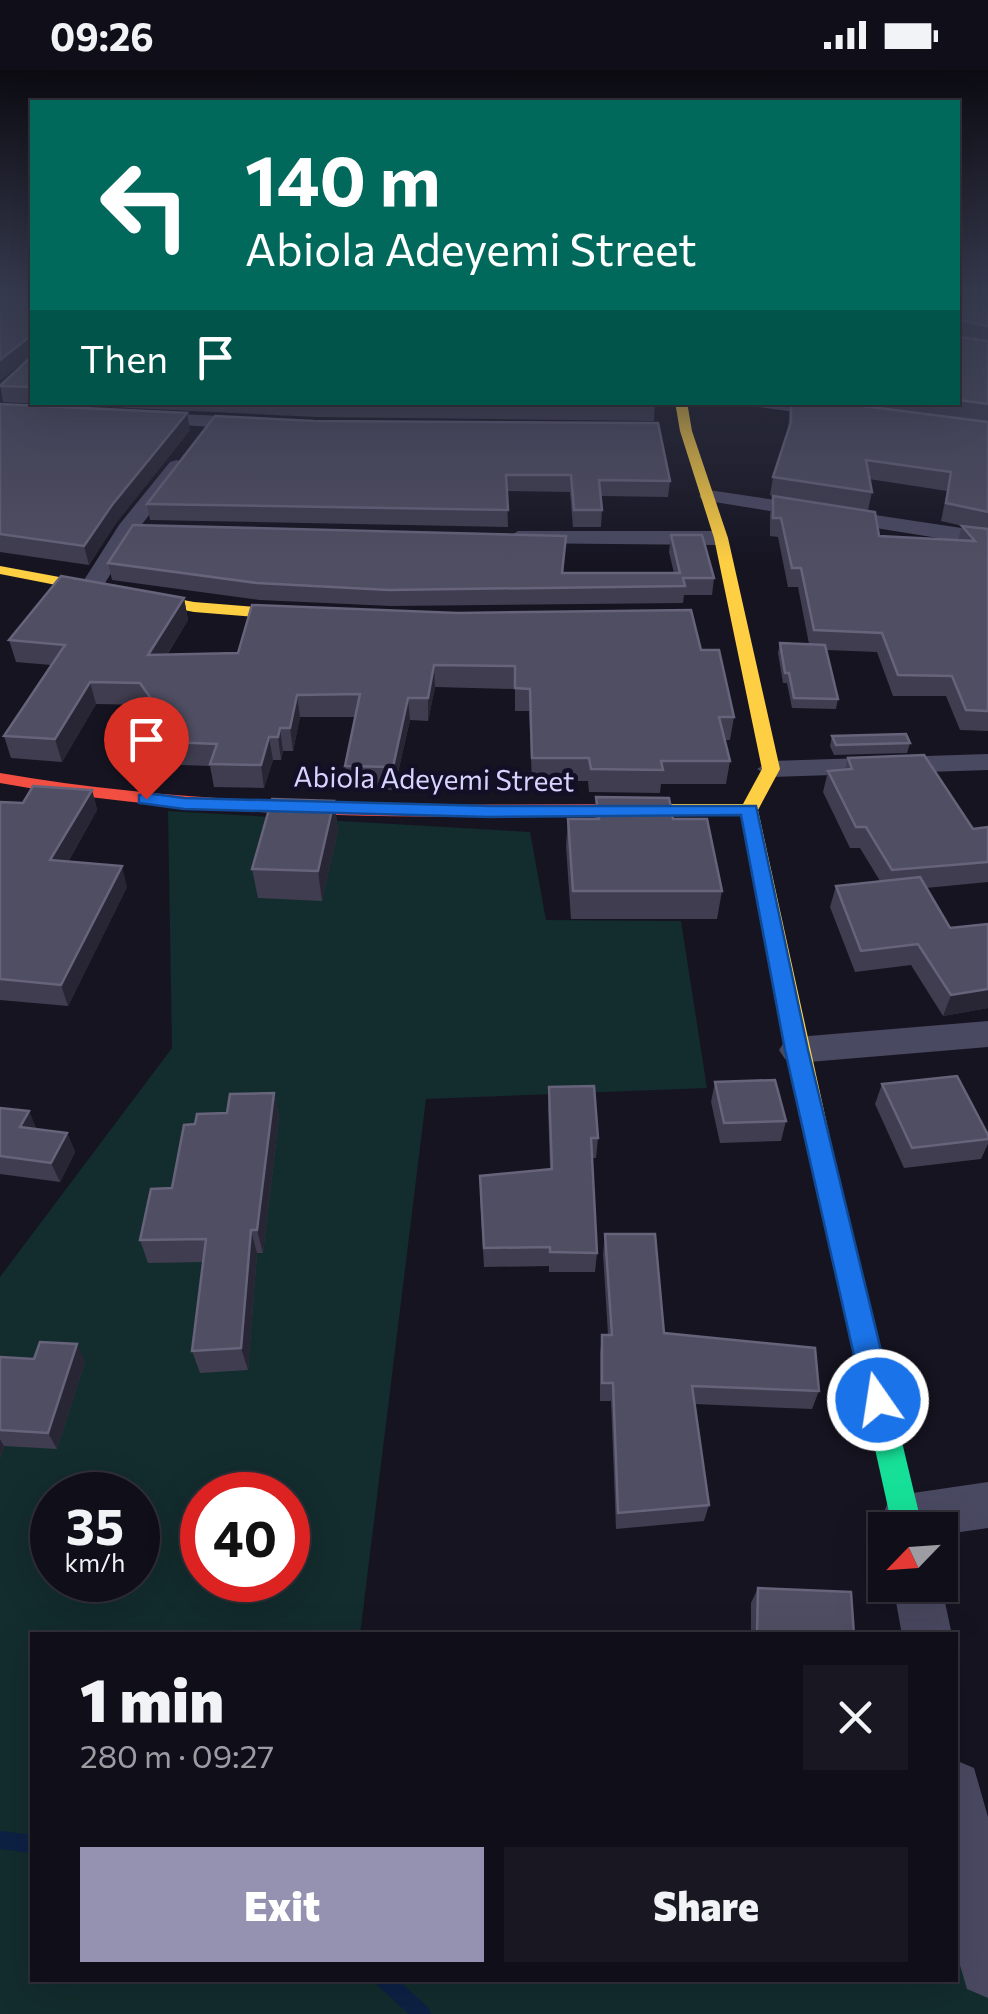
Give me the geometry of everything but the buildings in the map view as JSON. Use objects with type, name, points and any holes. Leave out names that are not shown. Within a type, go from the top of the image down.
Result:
[{"type":"street","points":[[680,405],[676,431],[709,496],[721,538],[727,616],[771,769],[749,810],[796,1050],[904,1512]]},
{"type":"street","points":[[783,405],[854,414]]},
{"type":"street","points":[[116,417],[200,437],[281,425]]},
{"type":"street","points":[[91,588],[137,531],[200,437]]},
{"type":"street","points":[[709,496],[988,538]]},
{"type":"street","points":[[499,537],[721,538]]},
{"type":"street","points":[[0,570],[194,607],[341,619]]},
{"type":"street","points":[[771,769],[988,762]]},
{"type":"street","name":"Abiola Adeyemi Street","points":[[0,778],[31,786],[184,804],[490,811],[749,810]]},
{"type":"street","points":[[796,1050],[914,1044],[988,1034]]},
{"type":"street","points":[[958,1513],[988,1506]]},
{"type":"street","points":[[921,1602],[926,1632]]},
{"type":"street","points":[[958,1803],[988,1968]]},
{"type":"green space","points":[[168,811],[530,832],[546,920],[681,921],[707,1088],[426,1099],[360,1632],[30,1632],[30,1982],[958,1982],[958,1886],[988,1879],[988,2014],[0,2014],[0,1277],[172,1048]]},
{"type":"waterway","points":[[0,1840],[30,1844]]},
{"type":"waterway","points":[[387,1982],[422,2014]]},
{"type":"traffic: fast","points":[[825,1170],[904,1512]]},
{"type":"traffic: slow","points":[[682,405],[686,431],[721,538],[771,769],[749,810],[825,1170]]},
{"type":"traffic: slow","points":[[0,570],[194,607],[316,617]]},
{"type":"traffic: slow","points":[[620,810],[749,810]]},
{"type":"traffic: jam","points":[[0,778],[151,801],[229,807],[620,810]]},
{"type":"route","points":[[146,799],[184,804],[490,811],[749,810],[796,1050],[878,1400]]}]
